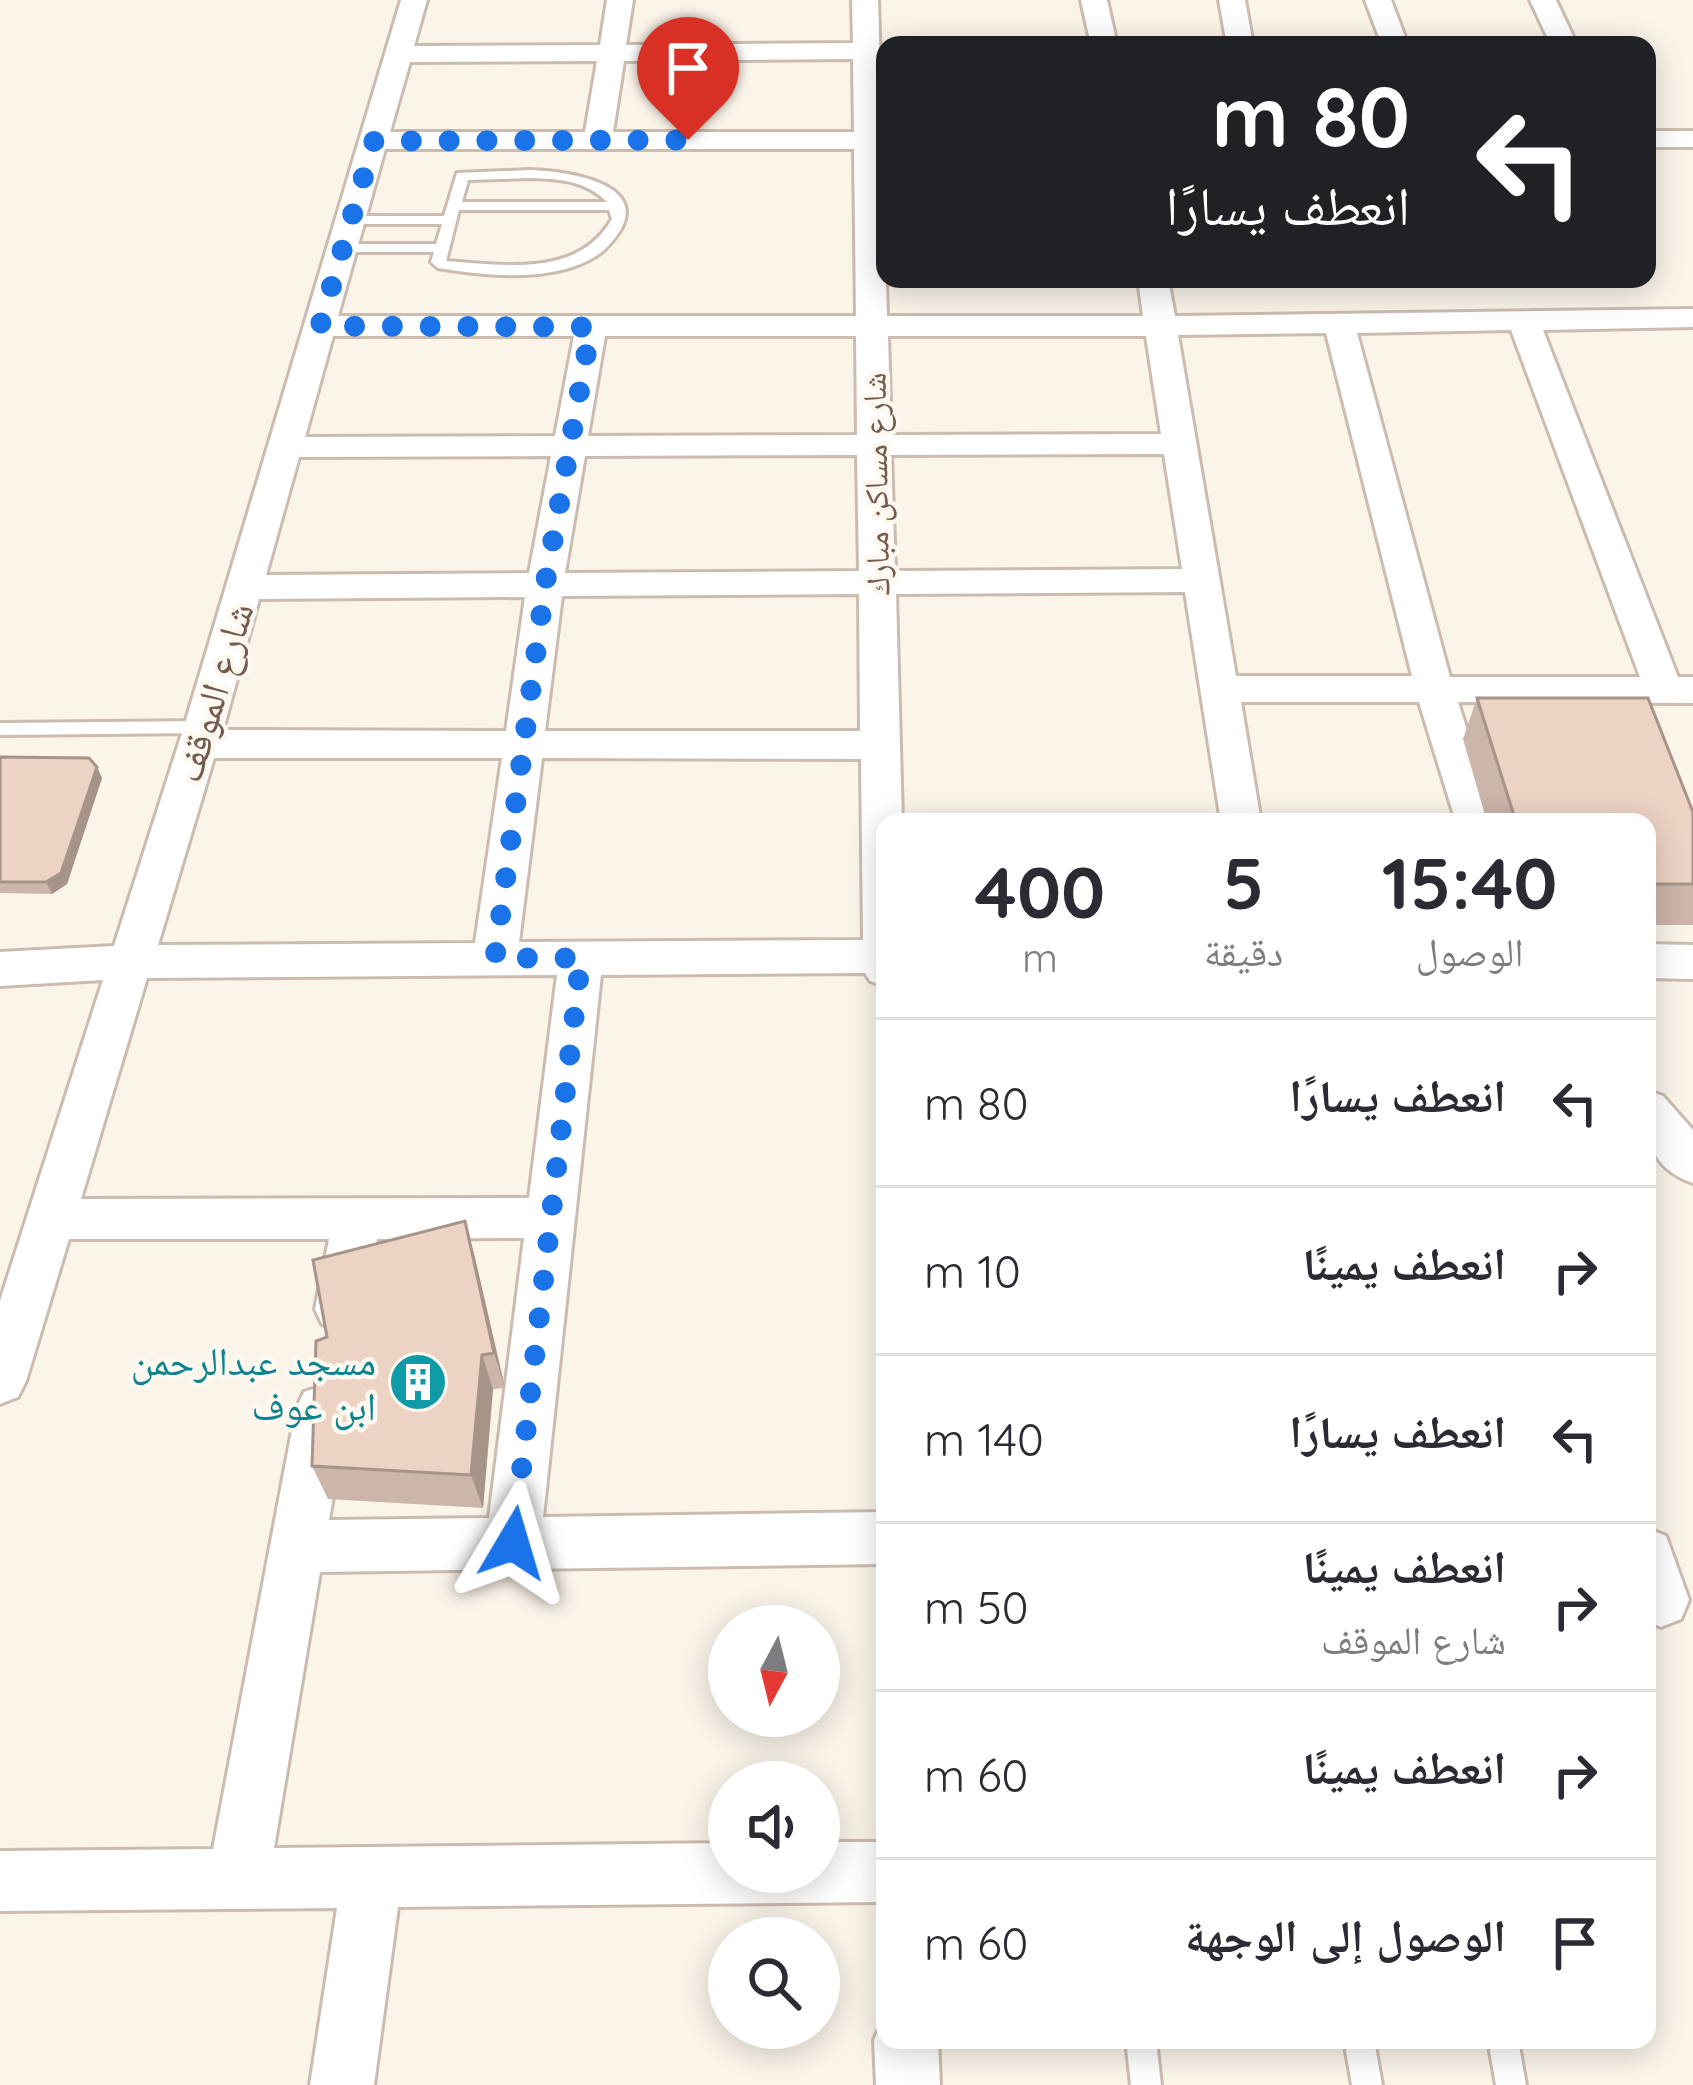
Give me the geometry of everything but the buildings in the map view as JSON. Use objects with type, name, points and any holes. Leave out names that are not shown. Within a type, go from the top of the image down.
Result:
[{"type":"street","name":"شارع الموقف","points":[[0,1381],[202,735],[414,0]]},
{"type":"street","points":[[598,141],[620,0]]},
{"type":"street","name":"شارع مساكن مبارك","points":[[865,0],[876,140],[872,327],[881,813]]},
{"type":"street","points":[[1094,0],[1102,36]]},
{"type":"street","points":[[1232,0],[1238,36]]},
{"type":"street","points":[[1378,0],[1391,36]]},
{"type":"street","points":[[1543,0],[1560,36]]},
{"type":"street","points":[[398,54],[872,59]]},
{"type":"street","points":[[1656,139],[1693,139]]},
{"type":"street","points":[[374,141],[876,140]]},
{"type":"street","points":[[1155,288],[1239,813]]},
{"type":"street","points":[[320,326],[1162,326],[1693,318]]},
{"type":"street","points":[[1220,689],[1678,690],[1523,320]]},
{"type":"street","points":[[1339,323],[1435,691],[1473,813]]},
{"type":"street","points":[[495,958],[545,585],[591,327]]},
{"type":"street","points":[[284,447],[1181,444]]},
{"type":"street","points":[[244,587],[1203,580]]},
{"type":"street","points":[[202,735],[524,747],[879,745]]},
{"type":"street","points":[[0,969],[129,962],[876,956]]},
{"type":"street","points":[[513,1543],[581,958]]},
{"type":"street","points":[[1656,961],[1693,962]]},
{"type":"street","points":[[1656,1120],[1693,1163]]},
{"type":"street","points":[[238,1879],[357,1217]]},
{"type":"street","points":[[48,1219],[552,1218]]},
{"type":"street","points":[[297,1546],[876,1538]]},
{"type":"street","points":[[0,1882],[876,1872]]},
{"type":"street","points":[[342,2085],[372,1878]]},
{"type":"street","points":[[906,2049],[908,2085]]},
{"type":"lane","points":[[462,176],[589,178],[608,190],[618,206],[614,232],[604,245],[567,266],[445,266],[438,262],[453,206],[462,176]]},
{"type":"lane","points":[[347,234],[453,206],[618,206]]},
{"type":"lane","points":[[347,234],[442,248]]},
{"type":"lane","points":[[0,729],[202,735]]},
{"type":"lane","points":[[1143,2049],[1146,2085]]},
{"type":"lane","points":[[1361,2049],[1367,2085]]},
{"type":"lane","points":[[1505,2049],[1511,2085]]},
{"type":"place","name":"مسجد عبدالرحمن ابن عوف","points":[[418,1382]]},
{"type":"route","points":[[513,1543],[581,958],[495,958],[545,585],[591,327],[320,326],[374,141],[688,140]]}]
